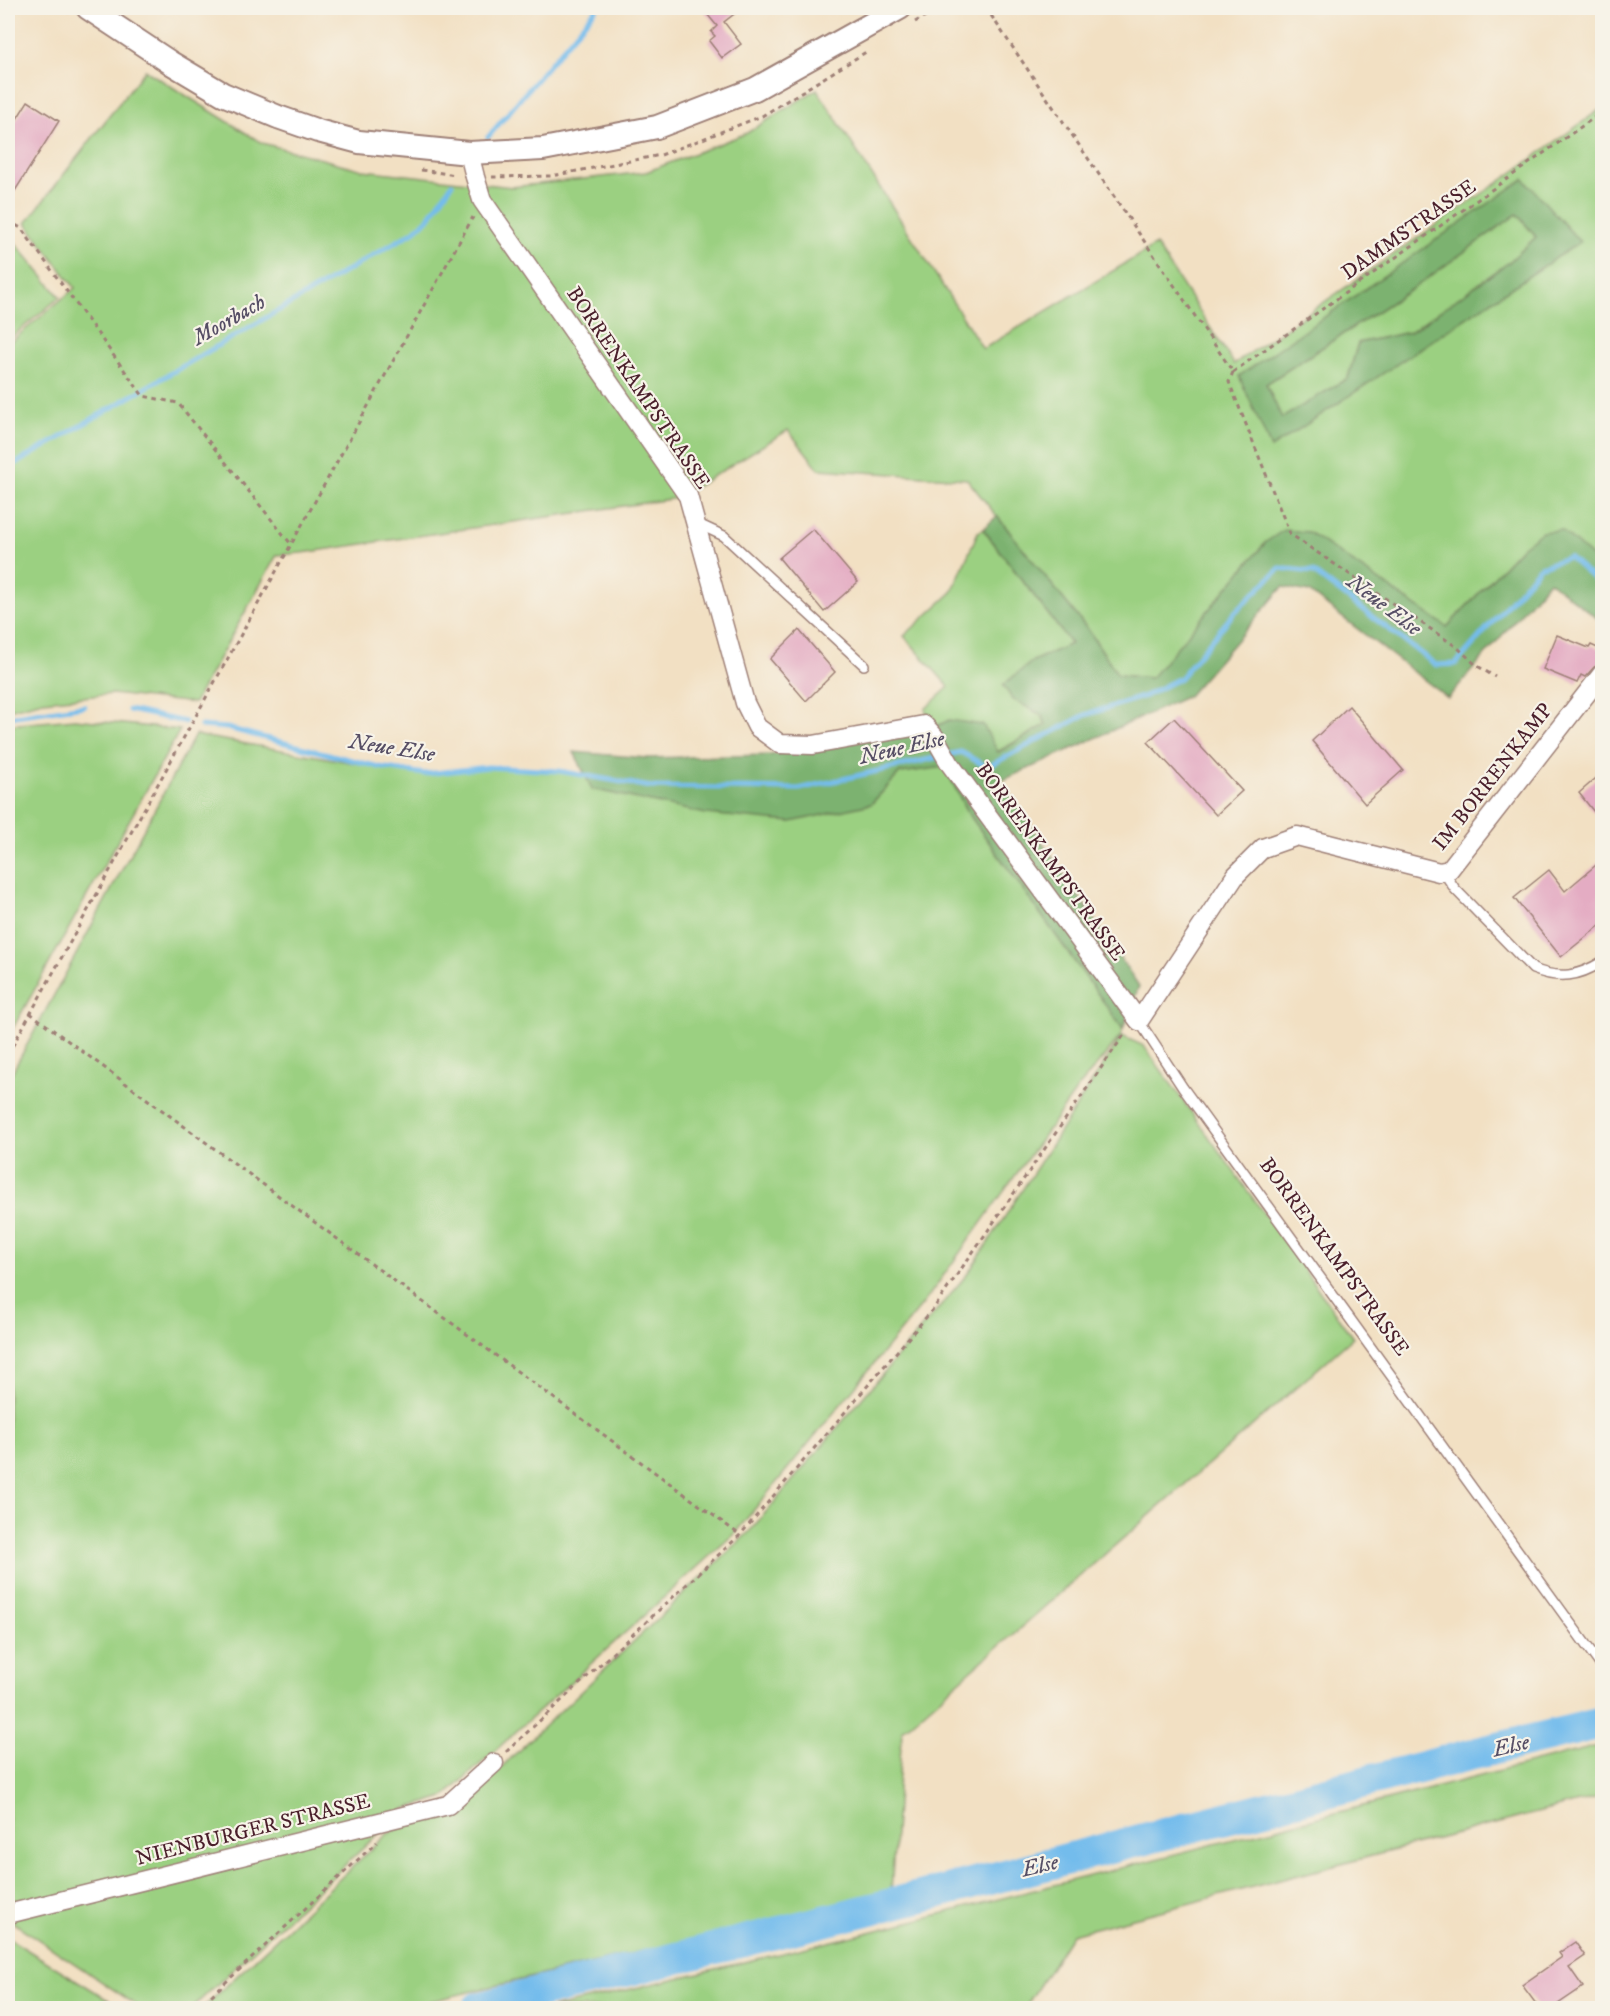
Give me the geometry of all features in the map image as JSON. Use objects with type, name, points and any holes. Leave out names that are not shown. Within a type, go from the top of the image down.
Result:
[{"type":"street","points":[[88,8],[215,89],[278,117],[359,142],[469,153],[543,149],[657,127],[755,89],[900,8]]},
{"type":"street","name":"BORRENKAMPSTRASSE","points":[[469,153],[482,200],[688,496],[746,703],[757,727],[780,744],[813,745],[924,725],[1138,1021]]},
{"type":"street","name":"IM BORRENKAMP","points":[[1138,1021],[1236,875],[1263,848],[1297,836],[1439,872],[1449,870],[1602,674]]},
{"type":"street","name":"NIENBURGER STRASSE","points":[[8,1914],[448,1805],[494,1763]]},
{"type":"lane","points":[[696,524],[724,536],[864,665]]},
{"type":"lane","points":[[1443,871],[1455,889],[1533,969],[1557,975],[1571,975],[1587,971],[1602,962]]},
{"type":"lane","name":"BORRENKAMPSTRASSE","points":[[1138,1021],[1183,1088],[1602,1667]]},
{"type":"path","points":[[986,8],[1233,372],[1228,382],[1290,534],[1457,647],[1476,665],[1495,677]]},
{"type":"path","name":"DAMMSTRASSE","points":[[1233,372],[1602,112]]},
{"type":"path","points":[[8,1054],[482,200]]},
{"type":"path","points":[[8,221],[21,228],[143,396],[178,404],[291,544]]},
{"type":"path","points":[[30,1013],[740,1535]]},
{"type":"path","points":[[494,1763],[740,1535],[933,1308],[1121,1036],[1138,1021]]},
{"type":"path","points":[[198,2008],[378,1841]]},
{"type":"green space","points":[[145,70],[262,143],[363,170],[512,187],[646,172],[747,133],[817,89],[983,349],[1156,245],[1234,364],[1515,171],[1602,108],[1602,566],[1561,531],[1523,546],[1447,627],[1308,532],[1266,542],[1152,678],[1118,675],[1089,631],[967,479],[819,469],[788,430],[678,498],[277,555],[194,703],[112,694],[43,701],[8,710],[8,344],[75,288],[26,223]],"holes":[[[1524,180],[1580,242],[1271,448],[1240,376]]]},
{"type":"green space","points":[[1524,179],[1580,242],[1271,448],[1239,376]],"holes":[[[1517,214],[1536,237],[1508,263],[1410,332],[1358,343],[1348,378],[1282,418],[1266,384],[1415,287]]]},
{"type":"green space","points":[[1517,214],[1536,237],[1508,263],[1410,332],[1358,343],[1348,378],[1282,419],[1266,384],[1415,287]]},
{"type":"green space","points":[[12,239],[60,297],[8,340],[8,242]]},
{"type":"green space","points":[[997,516],[1089,631],[1118,675],[1151,678],[1266,542],[1284,530],[1308,532],[1447,627],[1523,546],[1542,532],[1561,530],[1602,566],[1602,622],[1549,581],[1448,698],[1309,592],[1283,587],[1188,696],[1001,781],[1139,986],[1123,1029],[966,810],[945,767],[900,773],[871,804],[791,822],[706,814],[592,789],[574,752],[647,758],[770,755],[931,729],[949,720],[983,725],[998,752],[1046,725],[1042,715],[1012,699],[1003,685],[1033,661],[1071,644],[983,529]]},
{"type":"green space","points":[[983,529],[1071,644],[1033,661],[1012,699],[1042,715],[1046,725],[997,752],[931,729],[925,709],[949,687],[904,636],[952,592],[978,532]]},
{"type":"green space","points":[[75,719],[180,730],[8,1037],[8,725]]},
{"type":"green space","points":[[195,735],[424,775],[486,768],[585,774],[592,789],[871,804],[900,773],[945,766],[966,810],[1123,1029],[1120,1037],[1078,1088],[923,1304],[735,1533],[444,1797],[405,1809],[192,2008],[141,2008],[8,1919],[8,1080]]},
{"type":"green space","points":[[1122,1036],[1144,1046],[1353,1338],[902,1731],[891,1892],[402,2008],[203,2008],[387,1834],[413,1821],[455,1811],[749,1532],[969,1272]]},
{"type":"green space","points":[[1602,1745],[1602,1796],[1072,1934],[1025,2008],[552,2008],[858,1935]]},
{"type":"green space","points":[[8,1938],[122,2008],[8,2008]]},
{"type":"building","points":[[702,8],[742,8],[724,22],[741,44],[722,58],[709,41],[715,36],[711,32],[717,26]]},
{"type":"building","points":[[28,101],[59,121],[8,202],[8,133]]},
{"type":"building","points":[[813,529],[858,582],[824,612],[779,558]]},
{"type":"building","points":[[799,630],[835,672],[806,701],[770,659]]},
{"type":"building","points":[[1557,635],[1589,648],[1591,645],[1602,650],[1602,663],[1594,667],[1585,677],[1581,675],[1577,683],[1543,669]]},
{"type":"building","points":[[1349,706],[1403,770],[1365,804],[1312,741]]},
{"type":"building","points":[[1174,718],[1242,791],[1216,815],[1148,742]]},
{"type":"building","points":[[1602,773],[1602,822],[1579,793]]},
{"type":"building","points":[[1602,860],[1602,924],[1561,957],[1514,898],[1549,870],[1565,891]]},
{"type":"building","points":[[1575,1942],[1585,1956],[1569,1967],[1583,1987],[1552,2008],[1539,2008],[1522,1985],[1562,1957],[1559,1953]]},
{"type":"waterway","name":"Moorbach","points":[[488,137],[597,8]]},
{"type":"waterway","name":"Moorbach","points":[[8,468],[413,232],[428,219],[452,184]]},
{"type":"waterway","name":"Neue Else","points":[[201,726],[227,728],[379,767],[425,774],[488,767],[559,771],[651,787],[799,789],[961,752],[987,767],[1085,715],[1145,696],[1180,678],[1234,613],[1280,568],[1313,572],[1436,665],[1456,664],[1540,567],[1569,557],[1602,586]]},
{"type":"waterway","name":"Neue Else","points":[[8,717],[84,706]]},
{"type":"waterway","name":"Neue Else","points":[[129,710],[185,722]]},
{"type":"waterway","name":"Else","points":[[478,2008],[1602,1723]]}]
